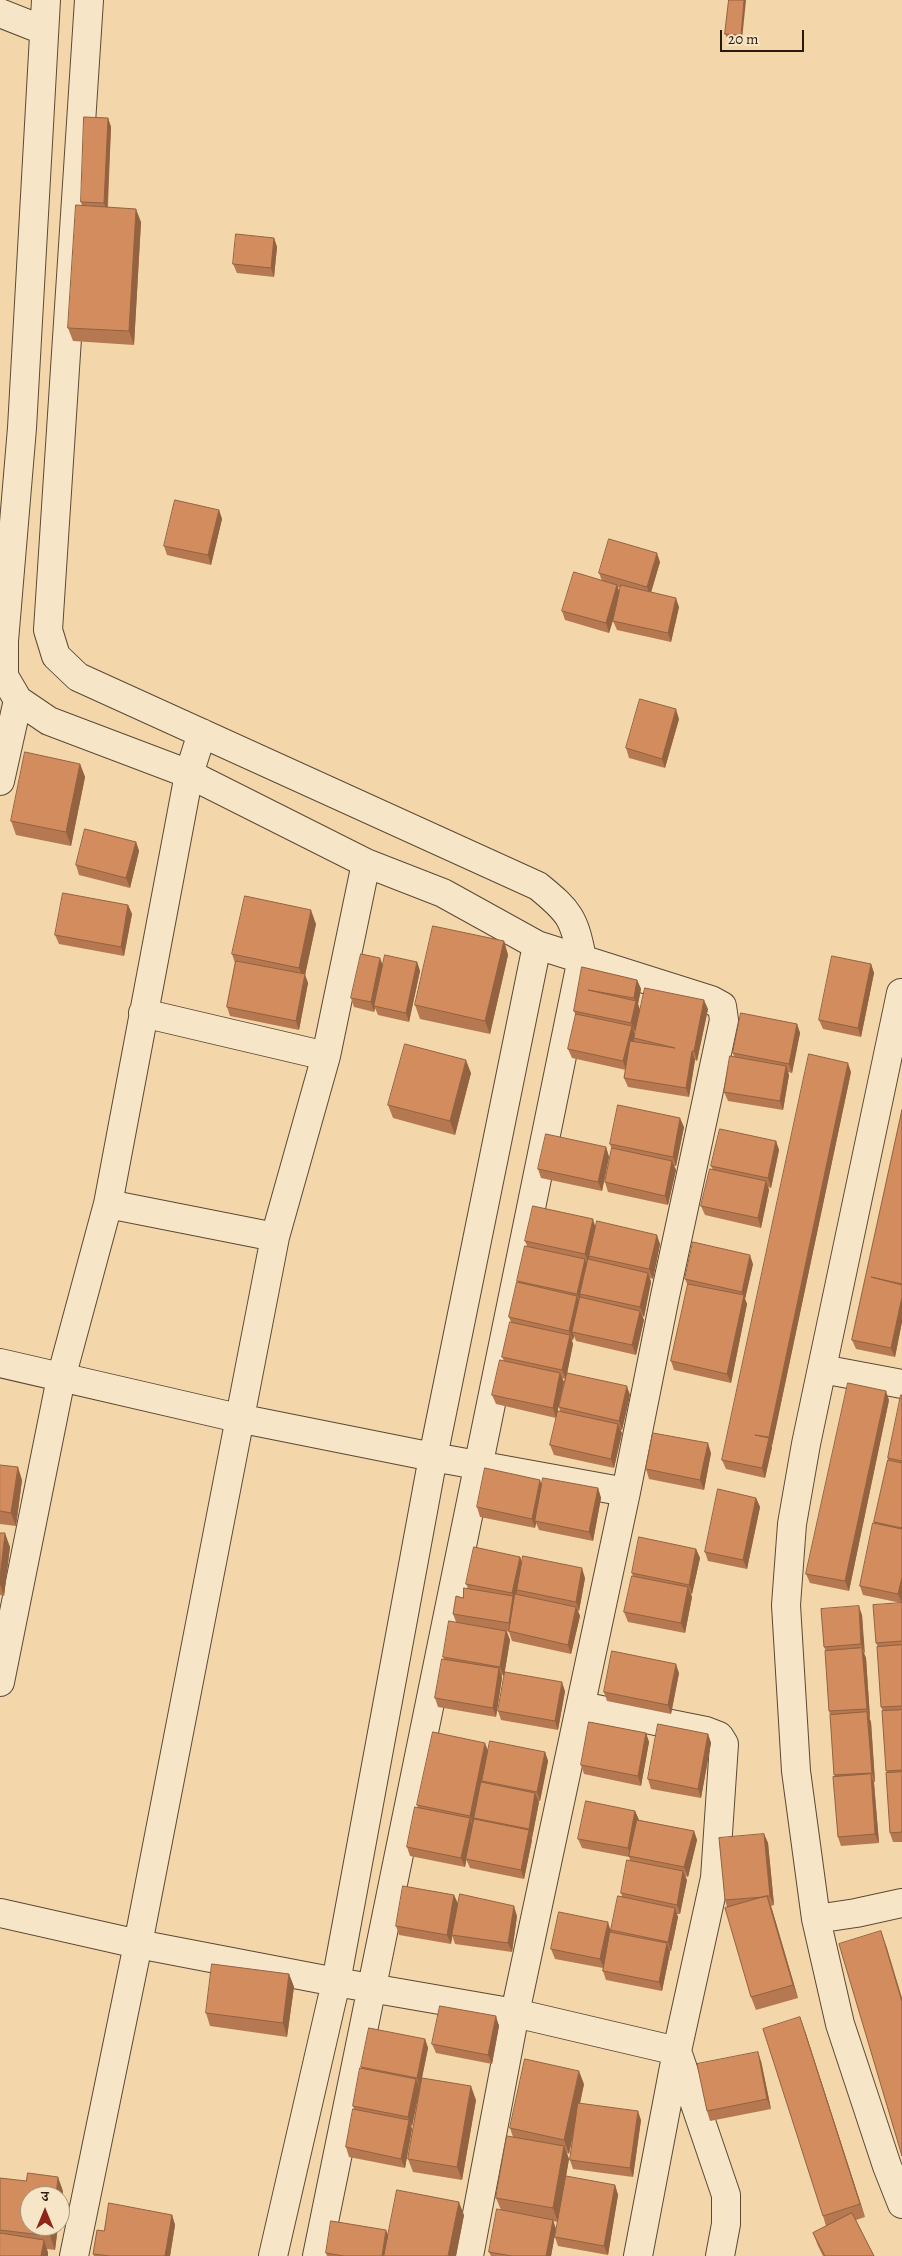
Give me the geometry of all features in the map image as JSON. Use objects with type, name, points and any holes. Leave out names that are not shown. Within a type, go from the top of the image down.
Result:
[{"type":"street","points":[[46,0],[22,428],[2,641],[4,676],[18,700],[49,722],[189,774],[366,863],[443,893],[537,945],[711,1000],[722,1006],[724,1020],[515,2013],[468,2256]]},
{"type":"street","points":[[89,0],[48,630],[56,656],[78,678],[538,886],[564,907],[576,929],[582,958],[317,2256]]},
{"type":"street","points":[[0,12],[43,30]]},
{"type":"street","points":[[0,781],[18,700]]},
{"type":"street","points":[[0,1682],[61,1378],[108,1204],[189,774],[202,734]]},
{"type":"street","points":[[74,2256],[138,1944],[238,1418],[275,1237],[326,1056],[366,863]]},
{"type":"street","points":[[273,2256],[336,1982],[433,1457],[537,945]]},
{"type":"street","points":[[901,993],[806,1444],[792,1524],[786,1604],[796,1771],[816,1919],[840,2024],[887,2166],[902,2204]]},
{"type":"street","points":[[143,1013],[326,1056]]},
{"type":"street","points":[[108,1204],[275,1237]]},
{"type":"street","points":[[0,1363],[238,1418],[433,1457],[626,1492]]},
{"type":"street","points":[[822,1369],[902,1384]]},
{"type":"street","points":[[581,1706],[706,1731],[719,1736],[724,1744],[715,1878],[677,2051],[638,2256]]},
{"type":"street","points":[[816,1919],[902,1903]]},
{"type":"street","points":[[0,1913],[138,1944],[372,1989],[515,2013],[677,2051]]},
{"type":"street","points":[[677,2051],[726,2195],[726,2224],[720,2256]]},
{"type":"building","points":[[729,0],[744,0],[741,35],[725,34]]},
{"type":"building","points":[[84,117],[108,118],[104,203],[81,202]]},
{"type":"building","points":[[76,205],[136,209],[129,331],[68,328]]},
{"type":"building","points":[[236,234],[274,238],[271,268],[233,264]]},
{"type":"building","points":[[175,500],[219,510],[208,555],[164,546]]},
{"type":"building","points":[[609,539],[657,553],[647,587],[599,573]]},
{"type":"building","points":[[574,572],[617,585],[606,623],[562,611]]},
{"type":"building","points":[[621,585],[676,598],[668,633],[613,621]]},
{"type":"building","points":[[640,699],[676,709],[662,759],[626,748]]},
{"type":"building","points":[[25,752],[80,764],[66,832],[11,821]]},
{"type":"building","points":[[85,829],[136,842],[126,878],[76,865]]},
{"type":"building","points":[[63,893],[128,905],[121,947],[55,935]]},
{"type":"building","points":[[245,896],[311,910],[299,968],[232,954]]},
{"type":"building","points":[[433,926],[504,941],[485,1021],[415,1005]]},
{"type":"building","points":[[361,954],[380,958],[371,1002],[351,998]]},
{"type":"building","points":[[385,955],[417,962],[406,1013],[374,1006]]},
{"type":"building","points":[[832,956],[871,964],[858,1028],[819,1020]]},
{"type":"building","points":[[236,961],[305,974],[296,1021],[227,1007]]},
{"type":"building","points":[[582,967],[637,980],[634,998],[588,990],[636,1001],[631,1023],[574,1011]]},
{"type":"building","points":[[645,988],[704,1000],[694,1051],[692,1051],[686,1088],[624,1078],[630,1041],[675,1048],[634,1038]]},
{"type":"building","points":[[741,1013],[797,1024],[789,1064],[733,1053]]},
{"type":"building","points":[[576,1014],[632,1026],[623,1061],[568,1049]]},
{"type":"building","points":[[405,1044],[466,1060],[450,1121],[388,1105]]},
{"type":"building","points":[[809,1054],[848,1063],[769,1437],[755,1435],[769,1438],[762,1468],[722,1460]]},
{"type":"building","points":[[730,1056],[786,1066],[780,1101],[724,1092]]},
{"type":"building","points":[[618,1105],[680,1118],[673,1157],[610,1144]]},
{"type":"building","points":[[902,1110],[902,1284],[871,1277],[902,1285],[902,1297],[891,1348],[852,1340]]},
{"type":"building","points":[[720,1129],[776,1141],[768,1178],[711,1166]]},
{"type":"building","points":[[546,1134],[606,1147],[598,1182],[538,1169]]},
{"type":"building","points":[[612,1148],[672,1161],[665,1196],[605,1182]]},
{"type":"building","points":[[710,1169],[766,1181],[758,1218],[701,1206]]},
{"type":"building","points":[[533,1206],[593,1219],[585,1254],[525,1241]]},
{"type":"building","points":[[597,1221],[657,1235],[649,1269],[589,1256]]},
{"type":"building","points":[[693,1242],[750,1255],[742,1292],[685,1279]]},
{"type":"building","points":[[525,1246],[585,1259],[577,1294],[517,1281]]},
{"type":"building","points":[[588,1259],[648,1273],[640,1307],[580,1294]]},
{"type":"building","points":[[517,1282],[577,1296],[569,1331],[509,1317]]},
{"type":"building","points":[[688,1284],[744,1295],[727,1374],[671,1361]]},
{"type":"building","points":[[580,1297],[640,1311],[632,1345],[572,1332]]},
{"type":"building","points":[[510,1322],[570,1335],[562,1370],[502,1357]]},
{"type":"building","points":[[500,1360],[560,1373],[553,1408],[492,1395]]},
{"type":"building","points":[[567,1373],[627,1386],[619,1421],[559,1407]]},
{"type":"building","points":[[848,1383],[886,1391],[845,1581],[806,1574]]},
{"type":"building","points":[[902,1395],[902,1461],[888,1458]]},
{"type":"building","points":[[558,1411],[618,1424],[611,1459],[550,1445]]},
{"type":"building","points":[[653,1433],[708,1443],[700,1480],[646,1469]]},
{"type":"building","points":[[888,1460],[902,1463],[902,1528],[874,1522]]},
{"type":"building","points":[[0,1465],[18,1467],[11,1513],[0,1511]]},
{"type":"building","points":[[485,1468],[540,1480],[532,1519],[477,1507]]},
{"type":"building","points":[[543,1478],[598,1488],[589,1532],[535,1521]]},
{"type":"building","points":[[718,1489],[756,1498],[743,1560],[705,1552]]},
{"type":"building","points":[[873,1523],[902,1529],[902,1577],[898,1594],[860,1586]]},
{"type":"building","points":[[0,1533],[5,1533],[0,1578]]},
{"type":"building","points":[[639,1537],[696,1549],[689,1585],[632,1573]]},
{"type":"building","points":[[474,1547],[520,1557],[512,1593],[466,1584]]},
{"type":"building","points":[[523,1556],[582,1568],[576,1602],[517,1590]]},
{"type":"building","points":[[632,1576],[688,1587],[681,1623],[624,1612]]},
{"type":"building","points":[[464,1588],[513,1596],[509,1623],[453,1614],[456,1596],[463,1598]]},
{"type":"building","points":[[515,1594],[576,1607],[568,1645],[509,1631]]},
{"type":"building","points":[[902,1603],[902,1641],[876,1643],[873,1605]]},
{"type":"building","points":[[859,1606],[861,1644],[824,1647],[821,1609]]},
{"type":"building","points":[[449,1621],[506,1631],[500,1667],[443,1657]]},
{"type":"building","points":[[902,1645],[902,1706],[881,1707],[877,1647]]},
{"type":"building","points":[[862,1648],[867,1709],[829,1711],[825,1651]]},
{"type":"building","points":[[612,1651],[676,1664],[668,1705],[604,1692]]},
{"type":"building","points":[[442,1659],[499,1668],[493,1708],[435,1698]]},
{"type":"building","points":[[505,1672],[562,1682],[555,1721],[498,1711]]},
{"type":"building","points":[[902,1710],[902,1770],[886,1771],[882,1711]]},
{"type":"building","points":[[867,1712],[872,1773],[834,1775],[830,1715]]},
{"type":"building","points":[[589,1722],[646,1733],[638,1776],[581,1765]]},
{"type":"building","points":[[658,1724],[708,1734],[698,1789],[648,1779]]},
{"type":"building","points":[[433,1732],[485,1743],[470,1816],[417,1805]]},
{"type":"building","points":[[490,1741],[545,1752],[537,1792],[482,1781]]},
{"type":"building","points":[[902,1772],[902,1832],[890,1833],[886,1773]]},
{"type":"building","points":[[871,1774],[875,1834],[838,1837],[833,1777]]},
{"type":"building","points":[[481,1782],[535,1793],[529,1829],[474,1818]]},
{"type":"building","points":[[586,1801],[635,1811],[628,1848],[578,1839]]},
{"type":"building","points":[[415,1807],[470,1818],[461,1858],[407,1847]]},
{"type":"building","points":[[474,1819],[529,1830],[521,1870],[466,1859]]},
{"type":"building","points":[[637,1820],[694,1831],[684,1867],[629,1856]]},
{"type":"building","points":[[764,1834],[770,1896],[725,1900],[719,1838]]},
{"type":"building","points":[[627,1860],[683,1871],[677,1905],[621,1893]]},
{"type":"building","points":[[403,1886],[454,1895],[447,1935],[396,1926]]},
{"type":"building","points":[[460,1894],[514,1906],[508,1943],[452,1935]]},
{"type":"building","points":[[618,1896],[675,1908],[668,1942],[611,1930]]},
{"type":"building","points":[[767,1896],[793,1985],[751,1997],[725,1908]]},
{"type":"building","points":[[559,1912],[608,1922],[600,1959],[551,1949]]},
{"type":"building","points":[[881,1931],[902,2002],[902,2156],[839,1944]]},
{"type":"building","points":[[610,1932],[667,1943],[659,1982],[603,1971]]},
{"type":"building","points":[[212,1964],[289,1974],[283,2023],[206,2013]]},
{"type":"building","points":[[440,2006],[496,2016],[488,2055],[432,2044]]},
{"type":"building","points":[[800,2017],[860,2204],[823,2216],[763,2029]]},
{"type":"building","points":[[369,2028],[425,2039],[417,2078],[361,2067]]},
{"type":"building","points":[[758,2052],[767,2099],[707,2111],[697,2064]]},
{"type":"building","points":[[525,2059],[579,2071],[564,2140],[510,2128]]},
{"type":"building","points":[[360,2068],[416,2079],[408,2117],[353,2106]]},
{"type":"building","points":[[422,2078],[471,2086],[457,2167],[408,2159]]},
{"type":"building","points":[[578,2103],[638,2111],[630,2168],[570,2160]]},
{"type":"building","points":[[353,2109],[409,2120],[401,2159],[346,2147]]},
{"type":"building","points":[[507,2136],[564,2146],[553,2208],[496,2198]]},
{"type":"building","points":[[28,2173],[58,2177],[57,2186],[20,2186],[20,2232],[0,2230],[0,2178],[26,2181]]},
{"type":"building","points":[[566,2176],[615,2185],[604,2246],[555,2237]]},
{"type":"building","points":[[397,2190],[459,2202],[448,2256],[384,2256]]},
{"type":"building","points":[[109,2203],[172,2215],[165,2256],[110,2256],[93,2254],[97,2230],[104,2231]]},
{"type":"building","points":[[497,2209],[553,2220],[546,2256],[512,2256],[489,2252]]},
{"type":"building","points":[[852,2213],[874,2256],[825,2256],[813,2233]]},
{"type":"building","points":[[331,2221],[386,2230],[382,2256],[344,2256],[326,2253]]},
{"type":"building","points":[[0,2233],[44,2240],[41,2256],[0,2256]]}]
